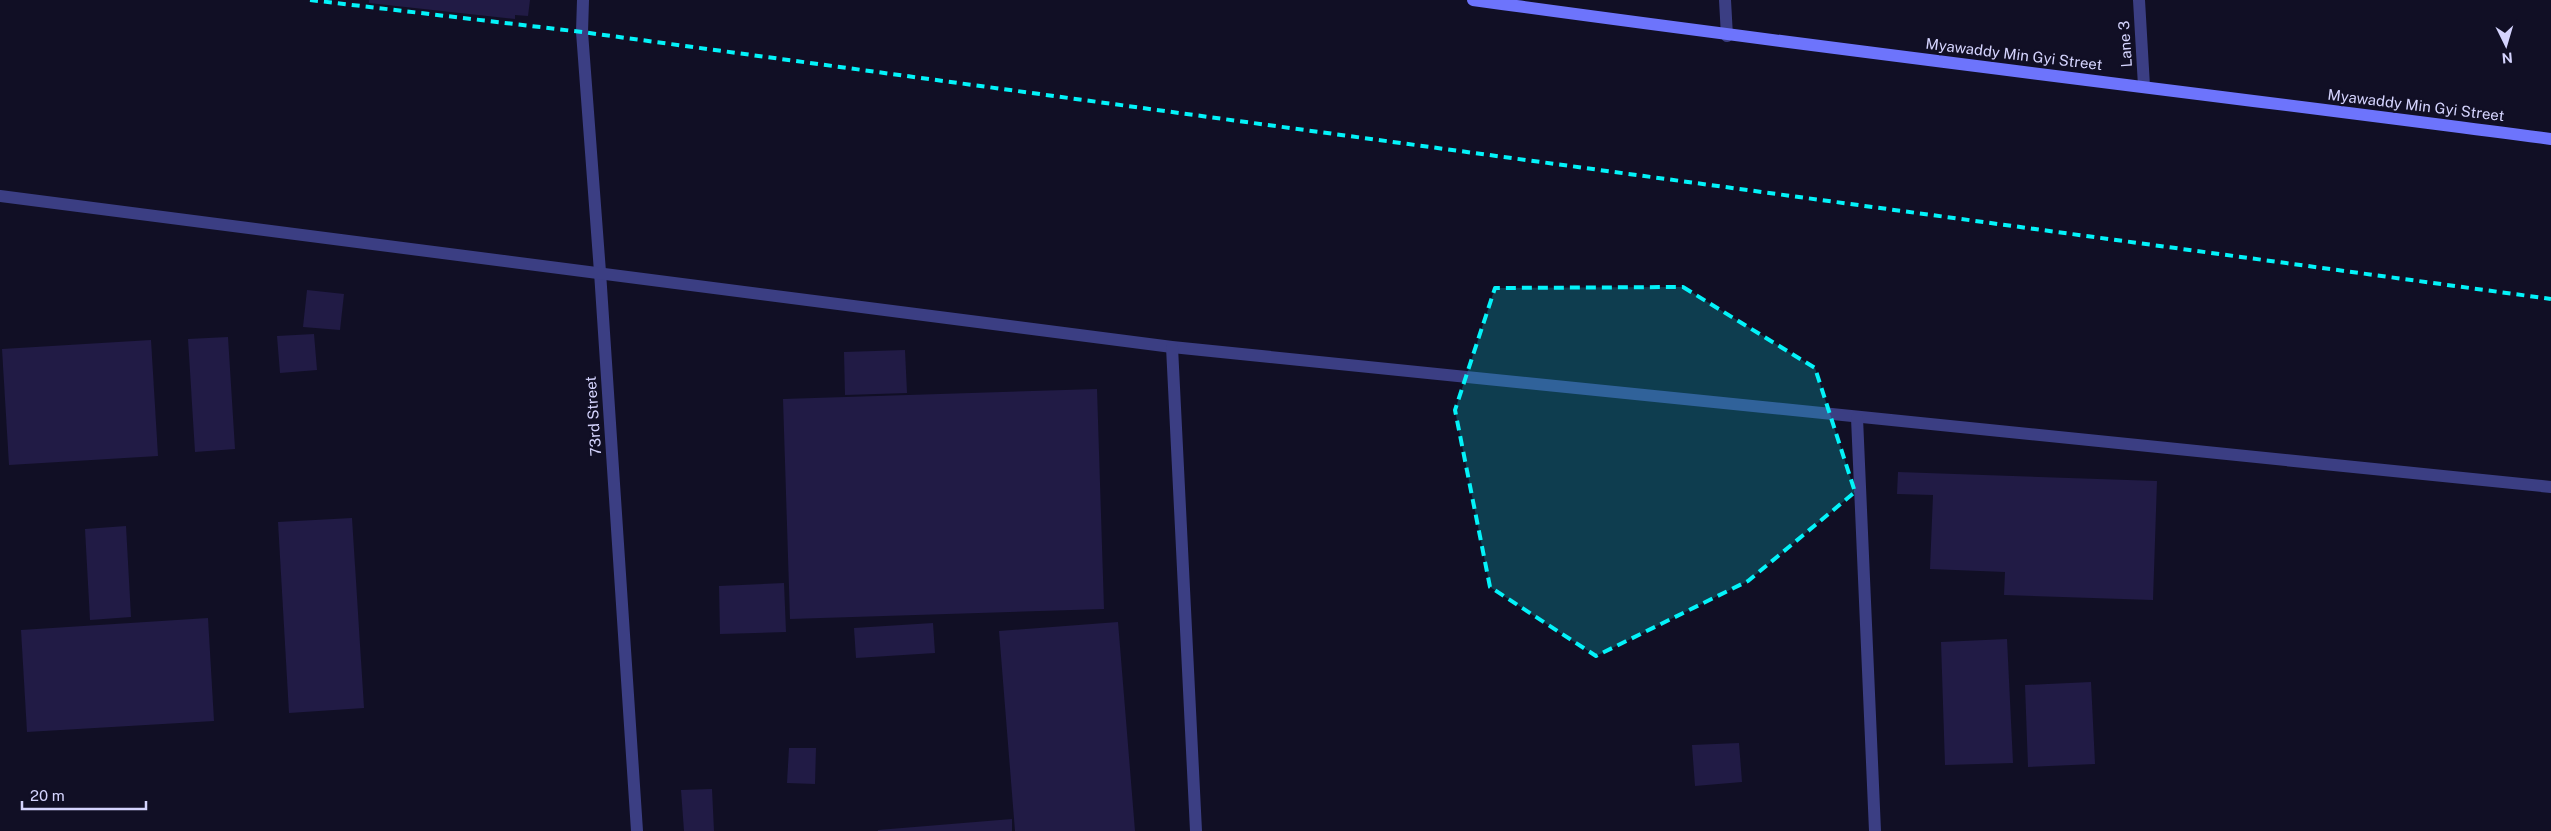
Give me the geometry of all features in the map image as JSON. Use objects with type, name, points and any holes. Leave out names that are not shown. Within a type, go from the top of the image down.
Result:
[{"type":"main road","name":"Myawaddy Min Gyi Street","points":[[1473,0],[1727,36],[2144,86],[2551,139]]},
{"type":"street","name":"73rd Street","points":[[582,0],[582,32],[637,831]]},
{"type":"street","points":[[1725,0],[1727,36]]},
{"type":"street","name":"Lane 3","points":[[2139,0],[2144,86]]},
{"type":"street","points":[[0,196],[1172,347],[2551,487]]},
{"type":"street","points":[[1172,347],[1196,831]]},
{"type":"street","points":[[1857,418],[1875,831]]},
{"type":"highlighted area","points":[[1683,287],[1815,368],[1855,492],[1748,581],[1596,656],[1490,587],[1455,410],[1495,288]]},
{"type":"building","points":[[369,0],[530,0],[528,16],[515,15],[515,19],[369,3]]},
{"type":"building","points":[[307,290],[344,294],[340,330],[303,327]]},
{"type":"building","points":[[314,334],[317,370],[280,373],[277,336]]},
{"type":"building","points":[[228,337],[235,449],[195,452],[188,339]]},
{"type":"building","points":[[151,340],[158,456],[9,465],[2,349]]},
{"type":"building","points":[[905,350],[907,393],[845,395],[844,352]]},
{"type":"building","points":[[1097,389],[1104,609],[790,619],[783,399]]},
{"type":"building","points":[[1898,472],[2157,481],[2153,600],[2004,595],[2005,572],[1930,569],[1933,495],[1897,494]]},
{"type":"building","points":[[352,518],[364,708],[289,713],[278,522]]},
{"type":"building","points":[[126,526],[131,617],[90,620],[85,529]]},
{"type":"building","points":[[784,583],[786,632],[720,634],[719,586]]},
{"type":"building","points":[[208,618],[214,721],[27,732],[21,630]]},
{"type":"building","points":[[1118,622],[1135,831],[1015,831],[999,631]]},
{"type":"building","points":[[933,623],[935,653],[856,658],[854,628]]},
{"type":"building","points":[[2007,639],[2013,763],[1945,765],[1941,642]]},
{"type":"building","points":[[2091,682],[2095,764],[2028,767],[2025,685]]},
{"type":"building","points":[[1739,743],[1742,782],[1695,786],[1692,745]]},
{"type":"building","points":[[789,748],[816,748],[815,784],[787,783]]},
{"type":"building","points":[[712,789],[714,831],[684,831],[681,790]]},
{"type":"building","points":[[1012,819],[1012,831],[878,831],[878,830]]},
{"type":"railway","points":[[310,0],[582,32],[2551,299]]}]
